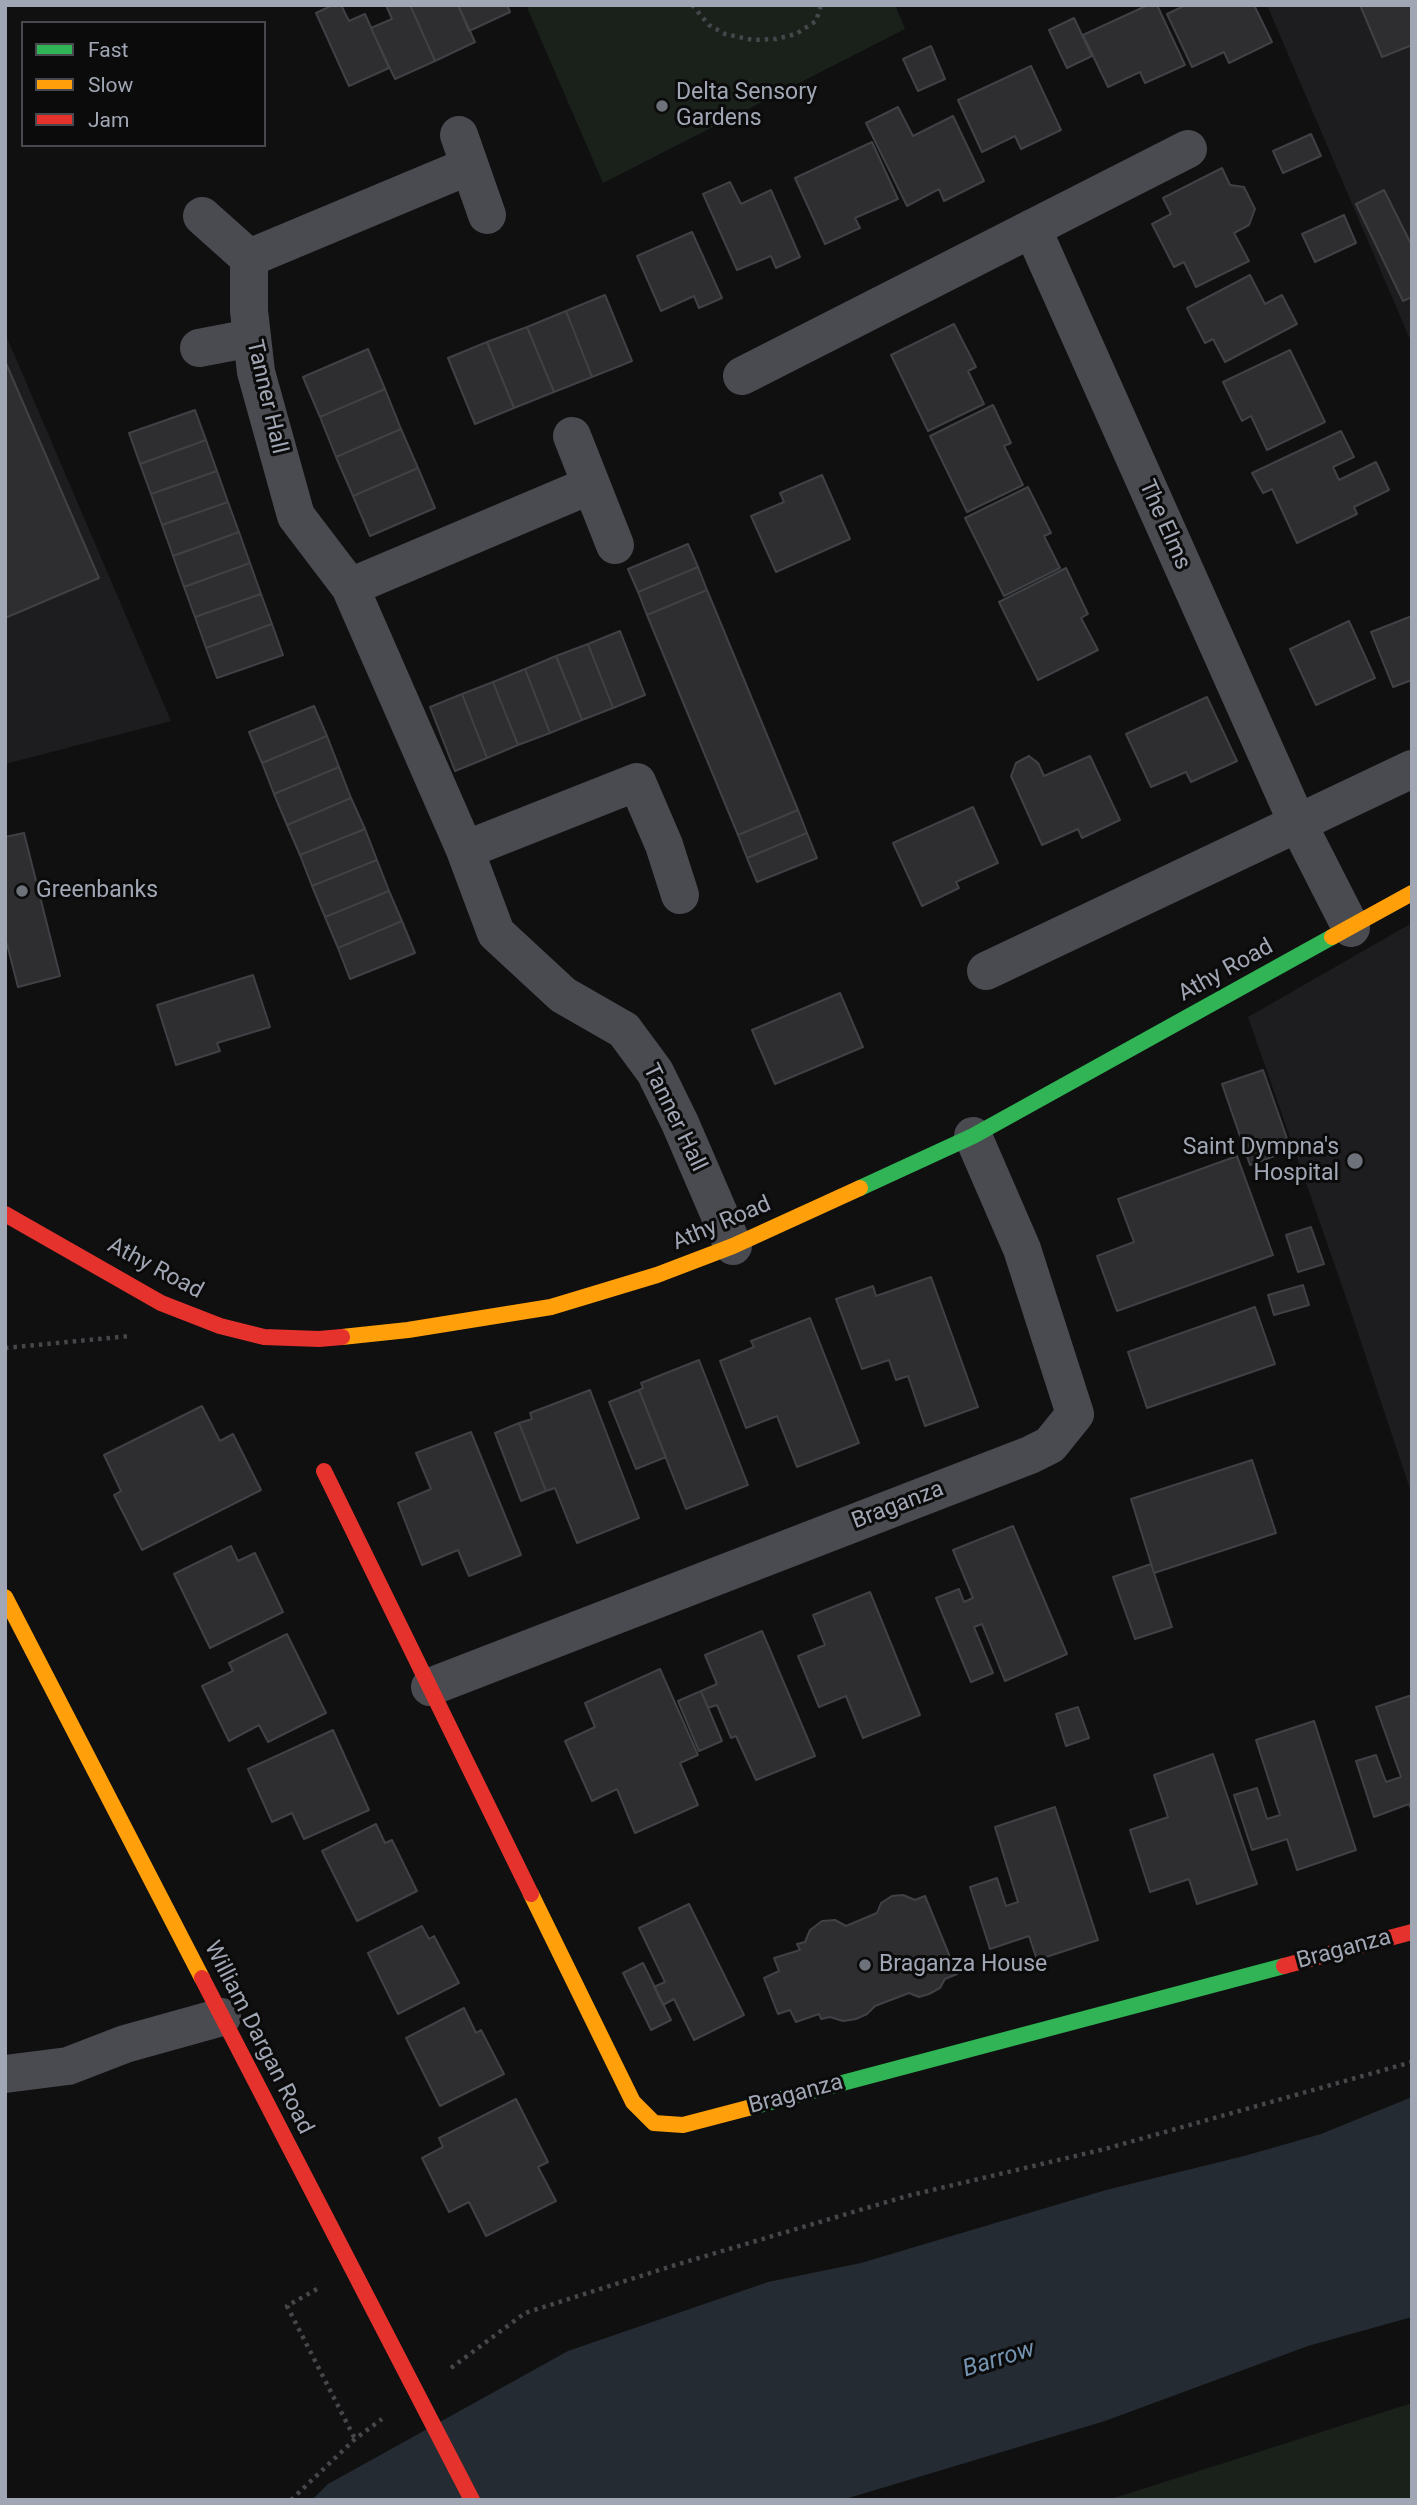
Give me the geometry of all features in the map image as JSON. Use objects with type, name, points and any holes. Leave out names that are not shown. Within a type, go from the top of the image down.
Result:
[{"type":"main road","name":"Athy Road","points":[[5,1214],[172,1307],[220,1326],[264,1337],[319,1339],[473,1321],[551,1307],[657,1275],[733,1246],[973,1136],[1412,893]]},
{"type":"main road","name":"Braganza","points":[[324,1471],[633,2102],[654,2123],[683,2125],[1412,1932]]},
{"type":"main road","name":"William Dargan Road","points":[[5,1597],[472,2500]]},
{"type":"street","points":[[742,376],[1188,149]]},
{"type":"street","points":[[202,216],[249,258],[464,151],[487,215]]},
{"type":"street","name":"The Elms","points":[[1032,229],[1297,822],[1351,928]]},
{"type":"street","name":"Tanner Hall","points":[[249,258],[251,338],[256,372],[296,516],[350,587],[465,850],[496,933],[563,995],[624,1030],[655,1072],[733,1246]]},
{"type":"street","points":[[199,348],[251,338]]},
{"type":"street","points":[[572,436],[615,545]]},
{"type":"street","points":[[350,587],[591,485]]},
{"type":"street","points":[[986,971],[1412,769]]},
{"type":"street","points":[[465,850],[638,782],[664,845],[680,895]]},
{"type":"street","name":"Braganza","points":[[430,1687],[1050,1445],[1075,1414],[1022,1249],[973,1136]]},
{"type":"street","points":[[5,2074],[68,2066],[125,2044],[222,2017]]},
{"type":"path","points":[[692,5],[709,25],[725,34],[753,40],[776,39],[796,34],[816,21],[821,5]]},
{"type":"path","points":[[5,1348],[149,1333],[172,1307]]},
{"type":"path","points":[[450,2368],[525,2313],[672,2266],[907,2196],[1105,2150],[1412,2062]]},
{"type":"path","points":[[353,2270],[287,2306],[355,2439]]},
{"type":"path","points":[[291,2500],[355,2439],[387,2416]]},
{"type":"shaded area","name":"Delta Sensory Gardens","points":[[526,5],[895,5],[905,29],[603,183]]},
{"type":"shaded area","points":[[1267,5],[1412,5],[1412,344]]},
{"type":"shaded area","points":[[5,333],[171,721],[5,764]]},
{"type":"shaded area","name":"Saint Dympna's Hospital","points":[[1412,923],[1412,1495],[1248,1017]]},
{"type":"shaded area","points":[[1412,2403],[1412,2500],[1108,2500]]},
{"type":"water","name":"Barrow","points":[[1412,2097],[1412,2317],[1308,2346],[1105,2421],[842,2500],[312,2500],[328,2484],[568,2351],[768,2282],[861,2263],[1106,2190],[1321,2134]]},
{"type":"building","points":[[333,5],[341,5],[349,21],[365,14],[389,68],[349,86],[316,13]]},
{"type":"building","points":[[386,5],[410,5],[435,61],[395,79],[371,28],[392,19]]},
{"type":"building","points":[[410,5],[458,5],[475,42],[435,61]]},
{"type":"building","points":[[458,5],[507,5],[510,12],[469,31]]},
{"type":"building","points":[[1148,5],[1157,5],[1185,65],[1145,83],[1140,72],[1108,87],[1083,35]]},
{"type":"building","points":[[1186,5],[1254,5],[1272,42],[1229,63],[1224,52],[1192,67],[1167,14]]},
{"type":"building","points":[[1360,5],[1412,5],[1412,45],[1382,57]]},
{"type":"building","points":[[1074,18],[1092,56],[1067,68],[1049,30]]},
{"type":"building","points":[[931,46],[945,79],[918,91],[903,59]]},
{"type":"building","points":[[1031,66],[1061,130],[1021,149],[1015,136],[982,152],[958,100]]},
{"type":"building","points":[[898,107],[913,136],[953,116],[984,181],[944,201],[939,189],[907,206],[866,123]]},
{"type":"building","points":[[1311,134],[1321,156],[1283,173],[1273,151]]},
{"type":"building","points":[[872,142],[898,199],[855,218],[860,228],[825,244],[795,178]]},
{"type":"building","points":[[1222,168],[1230,185],[1244,187],[1255,209],[1249,225],[1234,233],[1249,261],[1196,287],[1184,262],[1174,267],[1152,224],[1171,214],[1163,198]]},
{"type":"building","points":[[730,182],[741,204],[771,190],[800,257],[776,268],[771,256],[737,270],[703,194]]},
{"type":"building","points":[[1384,190],[1412,246],[1412,297],[1403,301],[1356,204]]},
{"type":"building","points":[[1344,215],[1356,243],[1315,262],[1302,234]]},
{"type":"building","points":[[692,232],[722,298],[699,308],[694,296],[661,311],[637,256]]},
{"type":"building","points":[[1250,275],[1265,304],[1282,295],[1297,324],[1225,362],[1213,339],[1205,343],[1187,308]]},
{"type":"building","points":[[605,295],[632,361],[592,377],[566,311]]},
{"type":"building","points":[[566,311],[592,377],[554,392],[527,327]]},
{"type":"building","points":[[954,324],[976,367],[968,371],[984,404],[928,431],[891,355]]},
{"type":"building","points":[[527,327],[554,392],[514,408],[487,342]]},
{"type":"building","points":[[487,342],[514,408],[475,424],[448,358]]},
{"type":"building","points":[[368,349],[385,389],[320,417],[303,377]]},
{"type":"building","points":[[1290,350],[1325,422],[1267,450],[1251,416],[1242,421],[1223,382]]},
{"type":"building","points":[[5,361],[99,578],[5,618]]},
{"type":"building","points":[[385,389],[401,429],[336,457],[320,417]]},
{"type":"building","points":[[993,405],[1011,443],[1004,446],[1023,485],[967,512],[930,436]]},
{"type":"building","points":[[195,410],[206,440],[140,464],[129,433]]},
{"type":"building","points":[[401,429],[418,468],[353,496],[336,457]]},
{"type":"building","points":[[1341,431],[1354,457],[1333,467],[1339,480],[1376,462],[1389,490],[1354,507],[1357,514],[1297,543],[1272,489],[1263,493],[1252,473]]},
{"type":"building","points":[[206,440],[217,471],[151,494],[140,464]]},
{"type":"building","points":[[418,468],[435,508],[370,536],[353,496]]},
{"type":"building","points":[[217,471],[228,502],[162,525],[151,494]]},
{"type":"building","points":[[822,475],[850,539],[776,572],[751,516],[784,502],[780,493]]},
{"type":"building","points":[[1028,487],[1051,533],[1044,536],[1060,568],[1004,596],[965,518]]},
{"type":"building","points":[[228,502],[239,532],[173,556],[162,525]]},
{"type":"building","points":[[239,532],[250,563],[184,587],[173,556]]},
{"type":"building","points":[[688,544],[698,567],[638,592],[628,569]]},
{"type":"building","points":[[250,563],[261,594],[195,617],[184,587]]},
{"type":"building","points":[[698,567],[707,590],[647,615],[638,592]]},
{"type":"building","points":[[1066,568],[1088,614],[1081,618],[1098,650],[1038,680],[999,602]]},
{"type":"building","points":[[707,590],[798,810],[738,835],[647,615]]},
{"type":"building","points":[[261,594],[272,624],[206,648],[195,617]]},
{"type":"building","points":[[1412,616],[1412,680],[1393,687],[1371,632]]},
{"type":"building","points":[[1349,621],[1375,678],[1316,705],[1290,649]]},
{"type":"building","points":[[272,624],[283,655],[217,678],[206,648]]},
{"type":"building","points":[[620,631],[645,695],[613,708],[588,644]]},
{"type":"building","points":[[588,644],[613,708],[582,720],[556,656]]},
{"type":"building","points":[[556,656],[582,720],[550,733],[525,669]]},
{"type":"building","points":[[525,669],[550,733],[518,745],[493,682]]},
{"type":"building","points":[[493,682],[518,745],[487,758],[462,694]]},
{"type":"building","points":[[462,694],[487,758],[455,771],[430,707]]},
{"type":"building","points":[[1207,697],[1237,761],[1191,782],[1186,772],[1151,787],[1126,734]]},
{"type":"building","points":[[314,706],[327,736],[262,763],[249,732]]},
{"type":"building","points":[[327,736],[339,767],[274,794],[262,763]]},
{"type":"building","points":[[1029,756],[1038,763],[1044,776],[1090,756],[1120,820],[1082,838],[1078,829],[1042,845],[1011,776],[1016,763]]},
{"type":"building","points":[[339,767],[351,798],[287,825],[274,794]]},
{"type":"building","points":[[351,798],[365,829],[300,855],[287,825]]},
{"type":"building","points":[[973,807],[998,863],[956,882],[959,888],[922,906],[893,843]]},
{"type":"building","points":[[798,810],[807,833],[747,858],[738,835]]},
{"type":"building","points":[[365,829],[377,860],[312,886],[300,855]]},
{"type":"building","name":"Greenbanks","points":[[24,833],[60,976],[18,987],[7,944],[5,945],[5,837]]},
{"type":"building","points":[[807,833],[817,858],[757,882],[747,858]]},
{"type":"building","points":[[377,860],[389,891],[325,917],[312,886]]},
{"type":"building","points":[[389,891],[402,921],[338,948],[325,917]]},
{"type":"building","points":[[402,921],[415,953],[350,979],[338,948]]},
{"type":"building","points":[[253,975],[270,1027],[217,1043],[220,1051],[176,1065],[157,1005]]},
{"type":"building","points":[[840,993],[863,1047],[775,1084],[752,1030]]},
{"type":"building","points":[[1263,1070],[1291,1150],[1250,1165],[1222,1084]]},
{"type":"building","points":[[1237,1156],[1273,1255],[1117,1311],[1097,1256],[1134,1242],[1118,1199]]},
{"type":"building","points":[[1311,1227],[1324,1264],[1298,1272],[1286,1235]]},
{"type":"building","points":[[931,1277],[978,1407],[925,1426],[908,1376],[896,1380],[889,1360],[862,1369],[836,1299],[873,1286],[876,1296]]},
{"type":"building","points":[[1303,1285],[1309,1305],[1274,1315],[1268,1295]]},
{"type":"building","points":[[1255,1307],[1275,1364],[1147,1408],[1128,1352]]},
{"type":"building","points":[[810,1318],[859,1443],[797,1467],[777,1416],[746,1428],[720,1361],[754,1347],[751,1341]]},
{"type":"building","points":[[699,1360],[748,1485],[686,1509],[639,1390],[643,1388],[641,1383]]},
{"type":"building","points":[[590,1390],[639,1518],[577,1543],[555,1488],[546,1491],[519,1423],[532,1419],[530,1413]]},
{"type":"building","points":[[639,1390],[666,1457],[636,1469],[609,1402]]},
{"type":"building","points":[[202,1406],[220,1441],[233,1434],[261,1490],[142,1550],[114,1495],[121,1491],[104,1455]]},
{"type":"building","points":[[519,1423],[546,1491],[521,1501],[495,1433]]},
{"type":"building","points":[[471,1432],[521,1555],[469,1576],[458,1550],[422,1565],[398,1503],[431,1489],[416,1453]]},
{"type":"building","points":[[1252,1460],[1276,1533],[1154,1573],[1131,1499]]},
{"type":"building","points":[[1013,1526],[1067,1654],[1005,1681],[982,1624],[974,1627],[993,1673],[971,1682],[936,1598],[959,1589],[964,1602],[973,1598],[953,1550]]},
{"type":"building","points":[[231,1546],[238,1561],[255,1553],[283,1612],[210,1648],[174,1574]]},
{"type":"building","points":[[1151,1564],[1172,1627],[1135,1639],[1113,1577]]},
{"type":"building","points":[[870,1592],[920,1715],[863,1738],[846,1696],[819,1707],[798,1656],[825,1645],[813,1615]]},
{"type":"building","points":[[762,1631],[815,1756],[756,1780],[736,1736],[731,1738],[717,1705],[708,1708],[701,1691],[717,1684],[705,1655]]},
{"type":"building","points":[[287,1634],[326,1713],[268,1742],[259,1725],[229,1741],[202,1686],[233,1671],[229,1663]]},
{"type":"building","points":[[660,1669],[698,1755],[680,1763],[698,1805],[635,1833],[617,1789],[592,1801],[565,1741],[595,1727],[585,1703]]},
{"type":"building","points":[[701,1691],[722,1741],[699,1751],[678,1701]]},
{"type":"building","points":[[1412,1695],[1412,1812],[1409,1804],[1374,1817],[1356,1761],[1376,1755],[1386,1782],[1401,1777],[1376,1707]]},
{"type":"building","points":[[1078,1707],[1089,1738],[1066,1746],[1056,1714]]},
{"type":"building","points":[[1314,1721],[1356,1850],[1297,1870],[1287,1839],[1252,1850],[1234,1795],[1257,1788],[1267,1819],[1280,1815],[1256,1740]]},
{"type":"building","points":[[333,1730],[369,1810],[304,1839],[292,1813],[272,1822],[248,1769]]},
{"type":"building","points":[[1213,1754],[1257,1884],[1197,1904],[1189,1879],[1150,1892],[1130,1830],[1168,1817],[1154,1775]]},
{"type":"building","points":[[1055,1807],[1098,1940],[1037,1960],[1029,1936],[990,1949],[970,1887],[997,1878],[1006,1906],[1018,1902],[995,1827]]},
{"type":"building","points":[[376,1824],[385,1843],[392,1840],[417,1891],[357,1921],[322,1851]]},
{"type":"building","name":"Braganza House","points":[[903,1895],[915,1900],[925,1896],[957,1974],[945,1979],[940,1988],[929,1994],[919,1997],[909,1993],[875,2006],[856,2019],[821,2019],[819,2014],[796,2022],[790,2010],[778,2014],[764,1978],[779,1971],[774,1958],[800,1950],[797,1944],[805,1942],[810,1930],[822,1921],[835,1920],[846,1926],[877,1913],[881,1903],[892,1896]]},
{"type":"building","points":[[689,1904],[744,2015],[694,2040],[674,1999],[663,2005],[654,1987],[665,1982],[639,1928]]},
{"type":"building","points":[[422,1926],[429,1939],[434,1936],[459,1983],[398,2014],[368,1953]]},
{"type":"building","points":[[643,1963],[671,2020],[651,2030],[623,1973]]},
{"type":"building","points":[[464,2008],[476,2033],[481,2030],[504,2074],[440,2106],[406,2038]]},
{"type":"building","points":[[516,2099],[548,2162],[538,2167],[556,2201],[486,2236],[469,2202],[449,2212],[422,2158],[443,2147],[439,2138]]},
{"type":"traffic: fast","points":[[860,1188],[973,1136],[1332,937]]},
{"type":"traffic: fast","points":[[748,2108],[1284,1966]]},
{"type":"traffic: slow","points":[[1332,937],[1412,893]]},
{"type":"traffic: slow","points":[[342,1337],[408,1330],[551,1307],[657,1275],[733,1246],[860,1188]]},
{"type":"traffic: slow","points":[[5,1597],[202,1978]]},
{"type":"traffic: slow","points":[[531,1894],[633,2102],[654,2123],[683,2125],[748,2108]]},
{"type":"traffic: jam","points":[[5,1214],[161,1303],[220,1326],[264,1337],[342,1337]]},
{"type":"traffic: jam","points":[[324,1471],[531,1894]]},
{"type":"traffic: jam","points":[[1284,1966],[1412,1932]]},
{"type":"traffic: jam","points":[[202,1978],[472,2500]]},
{"type":"place","name":"Delta Sensory Gardens","points":[[662,106]]},
{"type":"place","name":"Greenbanks","points":[[22,891]]},
{"type":"place","name":"Saint Dympna's Hospital","points":[[1355,1161]]},
{"type":"place","name":"Braganza House","points":[[865,1965]]}]
